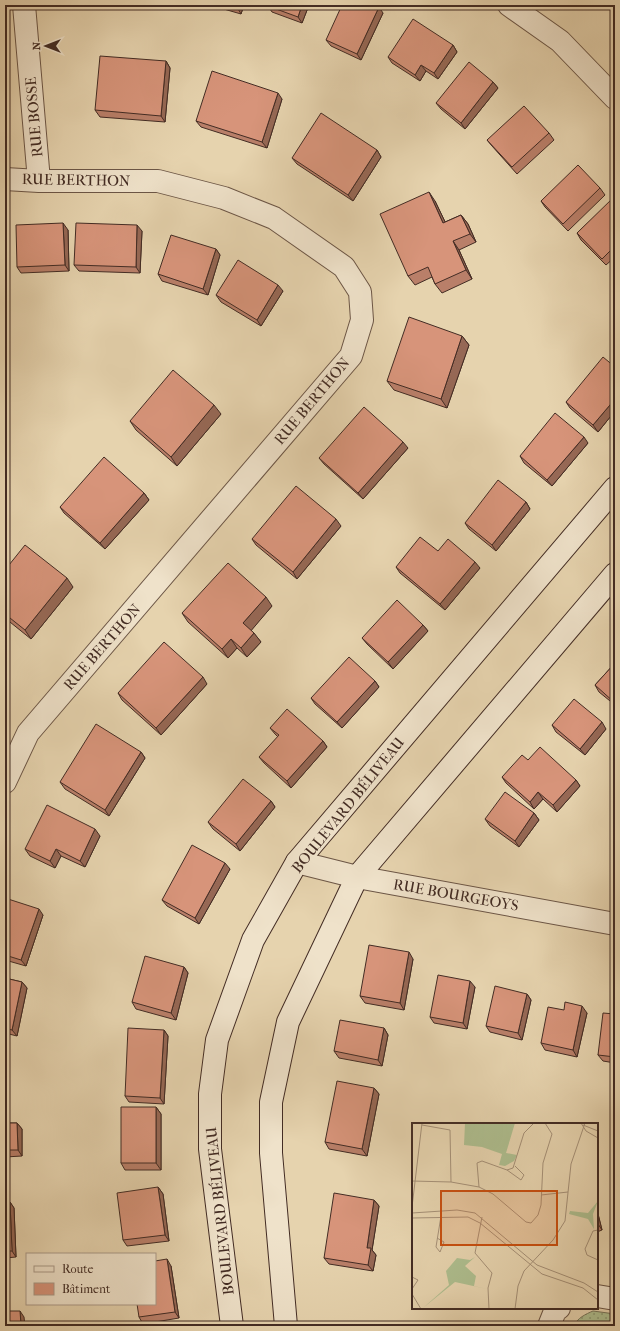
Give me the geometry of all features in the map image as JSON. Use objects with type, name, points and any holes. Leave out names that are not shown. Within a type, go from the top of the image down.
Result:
[{"type":"street","name":"RUE BOSSE","points":[[24,5],[39,181]]},
{"type":"street","points":[[509,5],[560,41],[615,98]]},
{"type":"street","name":"RUE BERTHON","points":[[5,179],[39,181],[158,182],[224,198],[274,218],[344,267],[360,292],[362,320],[351,356],[28,733],[5,782]]},
{"type":"street","name":"BOULEVARD BÉLIVEAU","points":[[232,1326],[210,1148],[210,1094],[217,1040],[253,940],[298,862],[615,488]]},
{"type":"street","points":[[289,1325],[271,1153],[271,1102],[288,1022],[357,877],[615,574]]},
{"type":"street","name":"RUE BOURGEOYS","points":[[298,862],[357,877],[615,924]]},
{"type":"street","points":[[598,1296],[615,1299]]},
{"type":"street","points":[[549,1326],[555,1311],[558,1309]]},
{"type":"green space","points":[[593,1311],[615,1314],[615,1326],[574,1326],[579,1319]]},
{"type":"building","points":[[268,5],[302,5],[298,17]]},
{"type":"building","points":[[342,5],[375,5],[379,7],[357,54],[326,40]]},
{"type":"building","points":[[413,19],[453,45],[434,73],[421,65],[415,75],[388,57]]},
{"type":"building","points":[[100,56],[166,61],[161,116],[95,110]]},
{"type":"building","points":[[469,62],[493,82],[461,123],[436,103]]},
{"type":"building","points":[[212,71],[278,93],[262,142],[196,121]]},
{"type":"building","points":[[524,106],[549,133],[512,167],[487,140]]},
{"type":"building","points":[[321,113],[377,150],[348,195],[292,158]]},
{"type":"building","points":[[578,165],[600,188],[563,224],[541,201]]},
{"type":"building","points":[[429,192],[443,223],[461,215],[470,234],[453,241],[466,270],[435,284],[428,267],[408,276],[380,214]]},
{"type":"building","points":[[614,197],[615,246],[602,259],[577,233]]},
{"type":"building","points":[[63,223],[65,265],[17,267],[16,225]]},
{"type":"building","points":[[76,223],[137,225],[136,267],[74,265]]},
{"type":"building","points":[[171,235],[216,249],[203,289],[158,274]]},
{"type":"building","points":[[238,260],[278,285],[257,320],[216,295]]},
{"type":"building","points":[[409,317],[462,336],[441,399],[387,381]]},
{"type":"building","points":[[603,357],[615,367],[615,399],[593,425],[566,402]]},
{"type":"building","points":[[173,370],[214,405],[171,457],[130,421]]},
{"type":"building","points":[[364,407],[403,442],[358,493],[319,458]]},
{"type":"building","points":[[555,413],[584,437],[547,480],[520,456]]},
{"type":"building","points":[[104,457],[144,493],[100,543],[60,507]]},
{"type":"building","points":[[498,480],[526,502],[492,545],[465,523]]},
{"type":"building","points":[[296,486],[336,519],[293,572],[252,539]]},
{"type":"building","points":[[420,537],[438,551],[448,539],[475,562],[440,604],[396,567]]},
{"type":"building","points":[[25,545],[67,578],[25,630],[5,614],[5,570]]},
{"type":"building","points":[[228,563],[266,597],[243,623],[254,633],[241,648],[231,639],[222,649],[182,613]]},
{"type":"building","points":[[397,600],[423,625],[388,662],[362,638]]},
{"type":"building","points":[[164,642],[203,677],[156,728],[118,693]]},
{"type":"building","points":[[349,657],[375,681],[337,722],[311,698]]},
{"type":"building","points":[[615,663],[615,703],[595,685]]},
{"type":"building","points":[[574,699],[602,722],[580,749],[552,725]]},
{"type":"building","points":[[287,709],[323,741],[287,781],[259,757],[279,735],[270,728]]},
{"type":"building","points":[[96,724],[141,752],[105,810],[60,782]]},
{"type":"building","points":[[540,747],[576,780],[553,805],[538,792],[530,802],[502,777],[522,755],[528,760]]},
{"type":"building","points":[[243,779],[271,801],[236,844],[208,822]]},
{"type":"building","points":[[505,792],[534,813],[515,841],[485,819]]},
{"type":"building","points":[[47,805],[95,829],[80,861],[56,849],[50,861],[25,849]]},
{"type":"building","points":[[192,845],[225,863],[195,918],[162,900]]},
{"type":"building","points":[[5,898],[39,909],[21,960],[5,955]]},
{"type":"building","points":[[369,945],[409,952],[400,1003],[360,996]]},
{"type":"building","points":[[145,956],[184,967],[171,1013],[132,1002]]},
{"type":"building","points":[[438,975],[470,981],[463,1023],[430,1017]]},
{"type":"building","points":[[5,978],[22,982],[12,1030],[5,1028]]},
{"type":"building","points":[[495,986],[527,994],[518,1033],[486,1026]]},
{"type":"building","points":[[565,1002],[582,1006],[573,1050],[541,1043],[548,1007],[564,1010]]},
{"type":"building","points":[[603,1013],[615,1014],[615,1057],[598,1055]]},
{"type":"building","points":[[340,1020],[384,1028],[378,1060],[334,1051]]},
{"type":"building","points":[[128,1028],[164,1030],[160,1098],[125,1096]]},
{"type":"building","points":[[337,1081],[374,1088],[362,1149],[325,1142]]},
{"type":"building","points":[[121,1107],[156,1107],[156,1163],[121,1163]]},
{"type":"building","points":[[5,1123],[17,1123],[18,1150],[5,1150]]},
{"type":"building","points":[[158,1187],[165,1235],[123,1240],[117,1193]]},
{"type":"building","points":[[334,1193],[374,1200],[367,1248],[371,1248],[368,1265],[324,1258]]},
{"type":"building","points":[[5,1202],[10,1202],[12,1251],[5,1251]]},
{"type":"building","points":[[167,1259],[175,1312],[139,1317],[137,1305],[156,1305],[156,1261]]},
{"type":"building","points":[[5,1311],[20,1311],[21,1325],[5,1326]]}]
